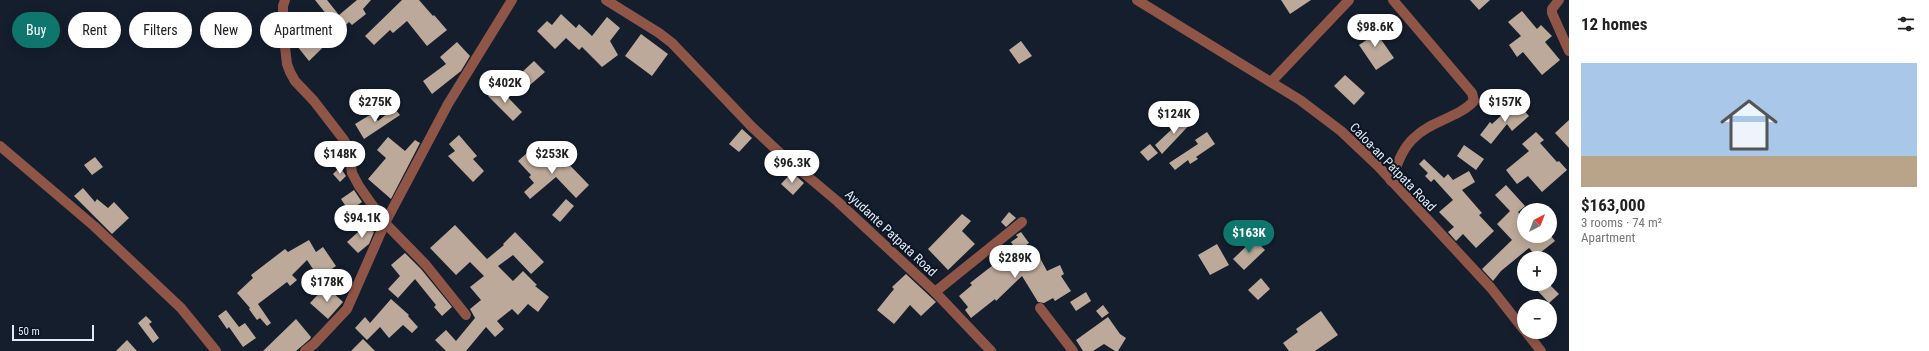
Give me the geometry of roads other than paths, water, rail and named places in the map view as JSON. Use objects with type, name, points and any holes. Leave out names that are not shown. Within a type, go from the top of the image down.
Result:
[{"type":"street","points":[[285,0],[283,6],[283,30],[287,64],[295,81],[314,101],[344,140],[349,150],[353,178],[385,223],[426,265],[466,315]]},
{"type":"street","points":[[305,351],[317,348],[347,309],[385,223],[448,104],[512,0]]},
{"type":"street","name":"Ayudante Patpata Road","points":[[606,0],[659,33],[672,43],[758,132],[837,201],[935,292],[991,351]]},
{"type":"street","name":"Caloa-an Patpata Road","points":[[1137,0],[1300,100],[1341,131],[1391,180],[1491,288],[1517,321]]},
{"type":"street","points":[[1271,82],[1349,0]]},
{"type":"street","points":[[1391,180],[1401,156],[1415,136],[1452,116],[1474,101],[1472,92],[1393,0]]},
{"type":"street","points":[[1559,0],[1552,9],[1552,13],[1569,51]]},
{"type":"street","points":[[0,146],[94,226],[181,308],[216,351]]},
{"type":"street","points":[[935,292],[1022,222]]},
{"type":"street","points":[[1040,308],[1073,351]]},
{"type":"street","name":"Caloa-an Patpata Road","points":[[1531,339],[1541,351]]}]
